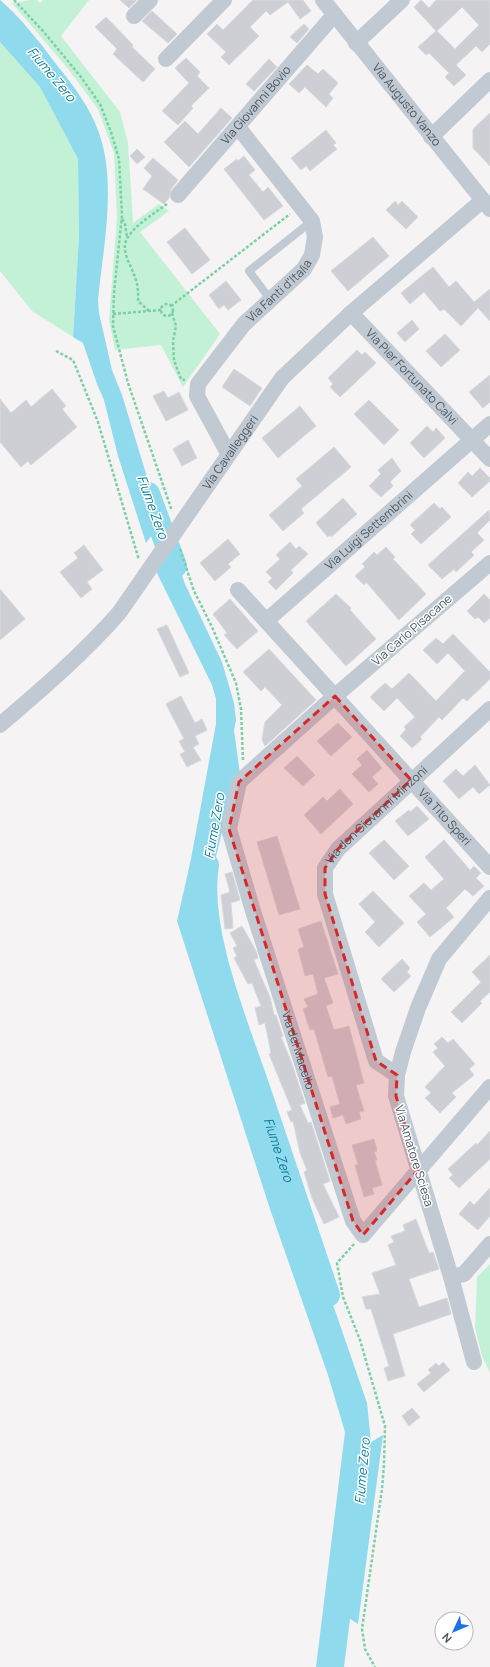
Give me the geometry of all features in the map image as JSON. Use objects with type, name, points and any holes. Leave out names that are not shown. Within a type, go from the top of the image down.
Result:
[{"type":"street","points":[[134,16],[150,0]]},
{"type":"street","points":[[166,59],[224,0]]},
{"type":"street","name":"Via Augusto Vanzo","points":[[323,0],[486,204]]},
{"type":"street","points":[[356,43],[402,0]]},
{"type":"street","name":"Via Giovanni Bovio","points":[[178,195],[238,128],[334,15]]},
{"type":"street","points":[[431,137],[490,80]]},
{"type":"street","points":[[238,128],[312,221]]},
{"type":"street","name":"Via Cavalleggeri","points":[[0,725],[61,673],[94,642],[119,613],[228,453],[282,378],[351,313],[486,204]]},
{"type":"street","name":"Via Fanti d'Italia","points":[[199,382],[244,324],[304,269],[312,255],[315,237],[312,221]]},
{"type":"street","name":"Via Pier Fortunato Calvi","points":[[351,313],[490,459]]},
{"type":"street","points":[[199,382],[197,396],[228,453]]},
{"type":"street","points":[[472,440],[490,424]]},
{"type":"street","name":"Via Luigi Settembrini","points":[[266,621],[472,440]]},
{"type":"street","name":"Via Carlo Pisacane","points":[[334,696],[490,564]]},
{"type":"street","name":"Via Tito Speri","points":[[238,590],[490,867]]},
{"type":"street","points":[[239,782],[334,696]]},
{"type":"street","name":"Via don Giovanni Minzoni","points":[[398,1075],[376,1061],[325,894],[325,868],[338,849],[411,780],[490,709]]},
{"type":"street","name":"Via del Macello","points":[[239,782],[229,829],[253,911],[353,1221],[363,1235]]},
{"type":"street","name":"Via Amatore Sciesa","points":[[474,1362],[451,1277],[396,1096],[398,1075],[405,1044],[439,959],[490,898]]},
{"type":"street","points":[[363,1235],[490,1087]]},
{"type":"street","points":[[451,1277],[464,1274],[490,1244]]},
{"type":"lane","points":[[270,299],[249,271],[312,221]]},
{"type":"path","points":[[14,0],[43,31],[81,77],[100,104],[111,132],[119,159],[122,218],[113,326],[120,356],[180,553],[194,591],[212,627],[236,683],[241,709],[243,747],[243,763],[239,782]]},
{"type":"path","points":[[149,311],[138,301],[139,288],[137,279],[126,256],[124,246],[127,238],[132,232],[178,195]]},
{"type":"path","points":[[171,306],[300,207]]},
{"type":"path","points":[[122,218],[125,224],[127,238]]},
{"type":"path","points":[[161,310],[164,304],[171,306]]},
{"type":"path","points":[[171,306],[176,326],[173,341],[174,360],[182,380],[199,382]]},
{"type":"path","points":[[113,314],[161,310]]},
{"type":"path","points":[[161,310],[165,316],[172,313]]},
{"type":"path","points":[[56,351],[73,360],[98,422],[139,560],[135,567]]},
{"type":"path","points":[[363,1235],[337,1263],[343,1297],[360,1340],[384,1426],[384,1465],[382,1489],[362,1629],[365,1650],[375,1667]]},
{"type":"highlighted area","points":[[335,696],[411,780],[338,849],[325,868],[325,894],[376,1061],[397,1075],[396,1096],[418,1170],[363,1235],[353,1221],[229,829],[239,782]]},
{"type":"green space","points":[[37,0],[40,3],[43,0],[89,0],[61,36],[120,112],[128,143],[133,223],[159,204],[169,211],[140,232],[220,334],[183,387],[161,345],[115,350],[109,320],[117,218],[114,153],[98,109],[69,70],[12,3]]},
{"type":"green space","points":[[0,42],[40,87],[78,159],[79,237],[73,337],[32,311],[0,271]]},
{"type":"green space","points":[[490,1264],[490,1373],[482,1356],[475,1328],[477,1277]]},
{"type":"water","points":[[0,0],[30,30],[69,80],[91,114],[99,133],[104,152],[108,194],[98,300],[99,313],[112,370],[122,395],[161,523],[146,543],[118,456],[104,400],[83,343],[73,337],[79,237],[78,159],[40,87],[0,42]]},
{"type":"water","points":[[172,548],[185,584],[222,662],[234,703],[236,720],[234,730],[240,774],[231,794],[202,915],[285,1177],[330,1296],[367,1403],[371,1442],[383,1435],[358,1624],[350,1619],[344,1667],[316,1667],[345,1432],[328,1375],[270,1209],[177,921],[191,859],[216,724],[216,699],[212,685],[155,569]]},
{"type":"building","points":[[120,0],[137,0],[129,8]]},
{"type":"building","points":[[253,0],[303,0],[311,11],[300,19],[288,2],[270,15],[266,11],[250,27],[259,36],[229,65],[221,57],[226,52],[207,34],[217,24],[223,30]]},
{"type":"building","points":[[421,0],[429,8],[436,0],[490,0],[490,44],[482,52],[476,46],[456,65],[466,75],[454,86],[445,77],[449,73],[429,53],[426,55],[418,47],[436,31],[414,7]],"holes":[[[462,7],[479,25],[455,49],[437,31]]]},
{"type":"building","points":[[152,11],[177,34],[168,43],[142,21]]},
{"type":"building","points":[[106,17],[133,45],[132,47],[155,69],[143,82],[113,54],[117,49],[95,27]]},
{"type":"building","points":[[304,24],[309,29],[297,43],[290,37]]},
{"type":"building","points":[[186,58],[200,72],[197,76],[209,88],[191,106],[193,108],[178,125],[162,111],[189,83],[175,68]]},
{"type":"building","points":[[269,59],[277,67],[254,91],[246,84]]},
{"type":"building","points":[[307,65],[318,74],[323,69],[338,83],[329,94],[333,98],[326,107],[305,87],[299,93],[289,84]]},
{"type":"building","points":[[221,108],[232,118],[189,167],[164,142],[185,121],[198,134]]},
{"type":"building","points":[[490,113],[490,166],[473,148],[473,129]]},
{"type":"building","points":[[326,130],[336,143],[333,145],[337,149],[310,171],[306,166],[301,170],[291,158]]},
{"type":"building","points":[[137,149],[145,157],[137,164],[130,156]]},
{"type":"building","points":[[244,156],[255,170],[249,175],[263,192],[268,187],[283,206],[264,220],[224,169],[237,159],[238,161]]},
{"type":"building","points":[[153,158],[178,180],[171,189],[169,198],[164,204],[143,189],[152,176],[144,168]]},
{"type":"building","points":[[395,201],[398,205],[402,201],[418,217],[406,229],[386,210]]},
{"type":"building","points":[[185,228],[210,260],[192,274],[167,242]]},
{"type":"building","points":[[373,237],[389,256],[348,291],[331,271]]},
{"type":"building","points":[[433,267],[449,287],[456,281],[474,302],[490,289],[490,321],[478,308],[461,326],[444,309],[440,311],[424,292],[410,304],[401,293]]},
{"type":"building","points":[[226,281],[241,300],[228,310],[224,305],[219,309],[209,295]]},
{"type":"building","points":[[412,320],[419,329],[405,342],[397,333]]},
{"type":"building","points":[[445,334],[460,350],[441,367],[426,351]]},
{"type":"building","points":[[357,350],[362,355],[365,352],[376,363],[340,397],[330,387],[333,384],[328,378]]},
{"type":"building","points":[[234,369],[262,388],[250,406],[222,387]]},
{"type":"building","points":[[490,375],[490,402],[483,408],[469,392]]},
{"type":"building","points":[[52,389],[66,406],[62,409],[77,427],[31,465],[28,461],[21,467],[0,442],[0,399],[11,413],[26,400],[31,407]]},
{"type":"building","points":[[164,391],[168,398],[179,392],[188,410],[166,421],[153,396]]},
{"type":"building","points":[[369,400],[399,430],[384,445],[354,414]]},
{"type":"building","points":[[300,406],[316,426],[278,458],[262,438]]},
{"type":"building","points":[[427,426],[433,432],[436,428],[445,438],[424,458],[410,443]]},
{"type":"building","points":[[188,440],[197,458],[182,466],[173,449]]},
{"type":"building","points":[[334,447],[351,467],[301,509],[304,513],[283,531],[269,515],[302,486],[296,479]]},
{"type":"building","points":[[392,458],[401,471],[390,482],[393,486],[381,497],[369,486],[381,474],[378,470]]},
{"type":"building","points":[[480,468],[490,478],[490,481],[472,497],[458,483],[468,472],[472,476]]},
{"type":"building","points":[[343,498],[357,514],[331,537],[330,535],[328,537],[316,523]]},
{"type":"building","points":[[434,503],[440,509],[442,507],[451,517],[421,544],[411,534],[415,530],[410,525]]},
{"type":"building","points":[[489,510],[490,520],[477,533],[484,540],[471,552],[474,555],[456,572],[454,569],[442,579],[428,565]]},
{"type":"building","points":[[228,539],[240,554],[228,564],[231,567],[215,581],[200,563]]},
{"type":"building","points":[[290,542],[296,549],[299,546],[308,554],[291,570],[293,573],[276,590],[268,582],[272,578],[266,572],[280,559],[276,555]]},
{"type":"building","points":[[84,545],[103,570],[87,582],[92,589],[81,598],[60,572],[78,558],[74,553]]},
{"type":"building","points":[[386,547],[395,557],[393,559],[426,594],[399,620],[366,582],[364,585],[355,576],[365,567],[362,564],[374,552],[377,555]]},
{"type":"building","points":[[0,589],[25,619],[0,640]]},
{"type":"building","points":[[336,594],[351,608],[350,610],[376,639],[346,666],[306,621]]},
{"type":"building","points":[[484,594],[490,600],[490,618],[484,623],[478,617],[475,619],[467,611]]},
{"type":"building","points":[[230,599],[258,631],[237,649],[224,635],[227,633],[213,614]]},
{"type":"building","points":[[167,625],[189,673],[180,677],[157,629]]},
{"type":"building","points":[[453,634],[490,672],[490,679],[467,701],[463,698],[442,720],[439,717],[420,737],[422,739],[412,748],[400,736],[406,729],[404,727],[415,717],[397,698],[384,711],[370,697],[385,683],[392,689],[409,673],[436,701],[465,671],[448,653],[437,664],[423,650],[436,638],[443,644]]},
{"type":"building","points":[[269,649],[316,700],[265,746],[262,740],[265,722],[282,705],[265,687],[261,691],[243,672]]},
{"type":"building","points":[[181,696],[195,723],[202,719],[207,730],[195,736],[199,744],[193,747],[201,760],[187,767],[180,754],[185,752],[179,741],[184,739],[166,704]]},
{"type":"building","points":[[338,723],[352,737],[331,756],[317,741]]},
{"type":"building","points":[[367,750],[382,768],[372,777],[378,784],[369,792],[352,774],[362,765],[357,759]]},
{"type":"building","points":[[297,756],[315,775],[303,786],[284,768]]},
{"type":"building","points":[[475,765],[490,785],[479,794],[473,787],[459,799],[443,781],[456,769],[463,776]]},
{"type":"building","points":[[340,789],[353,804],[321,834],[304,815],[323,797],[327,801]]},
{"type":"building","points":[[417,806],[429,819],[408,836],[395,821],[409,810],[410,812]]},
{"type":"building","points":[[277,836],[300,909],[279,915],[257,842]]},
{"type":"building","points":[[384,840],[409,866],[394,880],[369,853]]},
{"type":"building","points":[[444,840],[470,870],[474,866],[481,873],[476,878],[484,886],[473,896],[465,889],[446,908],[454,917],[430,937],[417,922],[426,914],[409,896],[424,883],[431,890],[444,879],[425,857]]},
{"type":"building","points":[[232,872],[240,900],[231,903],[233,928],[225,929],[221,895],[230,892],[225,874]]},
{"type":"building","points":[[373,891],[404,923],[379,947],[365,932],[375,922],[359,904]]},
{"type":"building","points":[[321,921],[338,974],[324,978],[333,1003],[326,1006],[334,1030],[349,1026],[364,1083],[356,1085],[364,1111],[359,1112],[361,1119],[346,1124],[343,1115],[333,1118],[330,1107],[340,1104],[332,1076],[328,1077],[314,1029],[310,1030],[303,1009],[308,1007],[304,999],[318,994],[313,974],[305,976],[298,949],[304,947],[298,929]]},
{"type":"building","points":[[242,926],[256,951],[258,958],[254,960],[270,997],[274,1015],[276,1015],[283,1036],[281,1037],[305,1103],[300,1105],[308,1123],[311,1122],[330,1181],[323,1184],[339,1217],[324,1224],[312,1198],[304,1172],[307,1170],[300,1153],[293,1121],[291,1122],[287,1112],[292,1110],[269,1054],[271,1053],[265,1023],[259,1025],[255,1008],[261,1006],[252,983],[248,984],[234,958],[237,956],[233,948],[237,946],[230,933]]},
{"type":"building","points":[[490,955],[490,992],[480,1001],[482,1003],[462,1023],[451,1012],[481,982],[472,972]]},
{"type":"building","points":[[402,959],[410,968],[407,972],[411,976],[394,992],[381,979]]},
{"type":"building","points":[[442,1037],[448,1043],[453,1039],[475,1064],[469,1069],[474,1075],[452,1093],[456,1097],[440,1113],[425,1098],[431,1093],[425,1087],[445,1066],[433,1052],[438,1048],[434,1044]]},
{"type":"building","points":[[490,1131],[490,1159],[459,1188],[449,1178],[453,1175],[448,1169],[476,1143],[477,1145]]},
{"type":"building","points":[[374,1139],[377,1151],[374,1152],[377,1160],[375,1160],[382,1185],[372,1188],[374,1194],[364,1197],[355,1165],[358,1164],[352,1145]]},
{"type":"building","points":[[490,1188],[490,1216],[478,1230],[459,1214],[470,1201],[474,1205]]},
{"type":"building","points":[[416,1219],[429,1253],[433,1252],[439,1269],[409,1279],[419,1307],[447,1298],[451,1314],[393,1334],[405,1376],[388,1381],[384,1368],[389,1366],[371,1309],[366,1309],[362,1297],[380,1294],[372,1273],[396,1265],[388,1245],[394,1242],[391,1236],[405,1231],[403,1225]]},
{"type":"building","points":[[443,1362],[450,1370],[424,1392],[417,1384],[431,1373],[428,1370],[436,1363],[439,1366]]},
{"type":"building","points":[[412,1408],[420,1417],[409,1426],[402,1416]]},
{"type":"waterway","name":"Fiume Zero","points":[[148,494],[175,566]]},
{"type":"waterway","name":"Fiume Zero","points":[[207,865],[205,891],[207,919],[220,978],[328,1295]]}]
